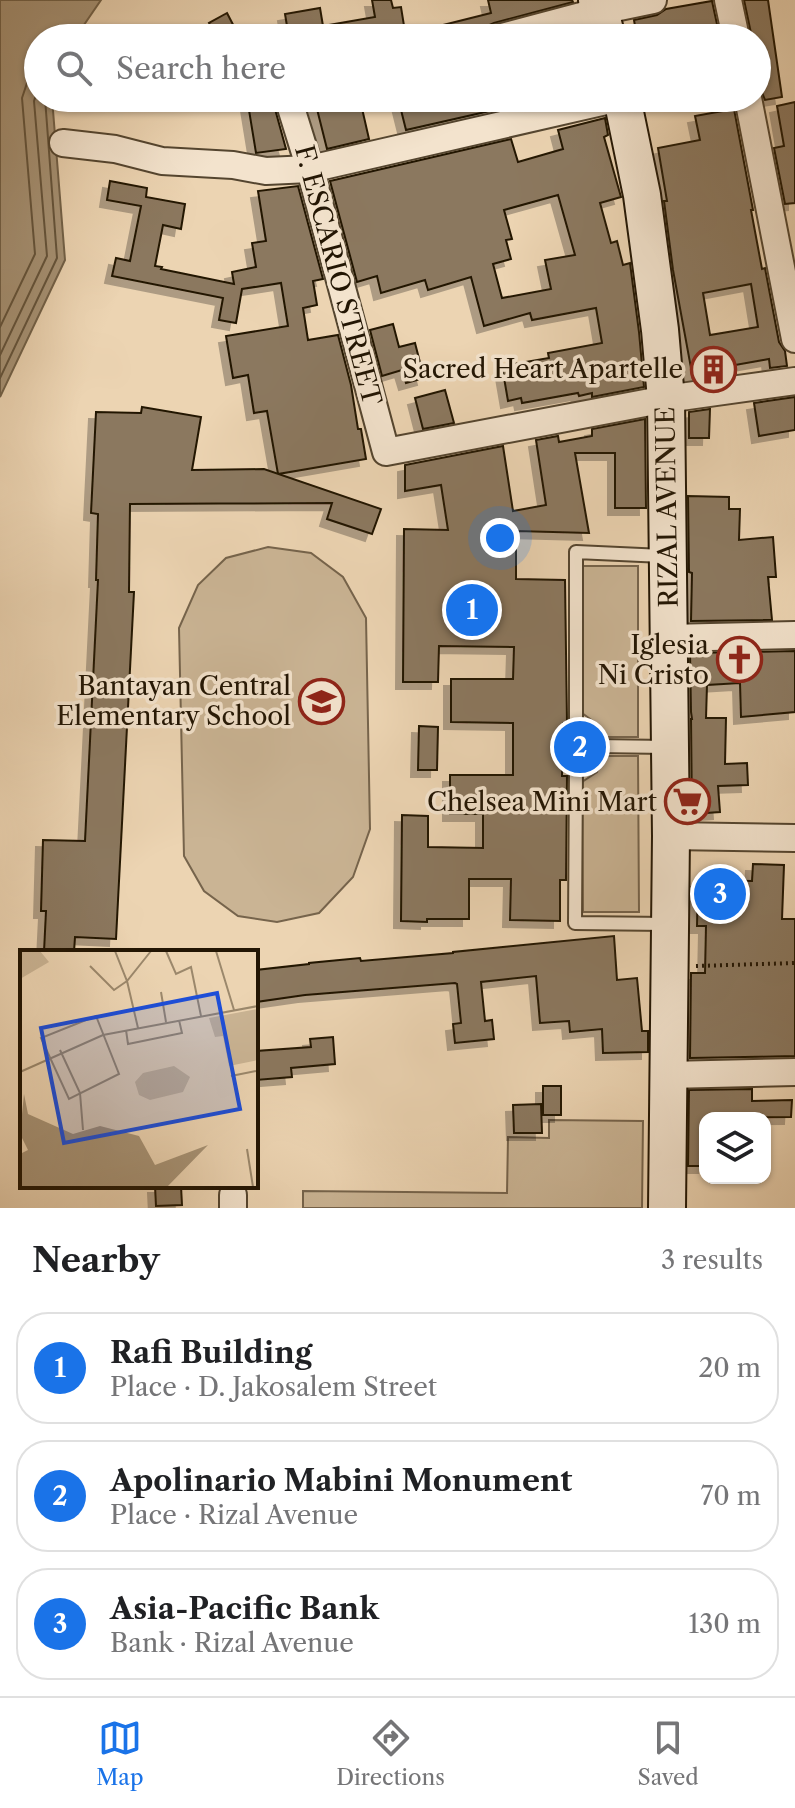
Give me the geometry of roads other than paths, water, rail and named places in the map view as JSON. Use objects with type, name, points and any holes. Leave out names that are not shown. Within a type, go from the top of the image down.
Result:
[{"type":"main road","name":"RIZAL AVENUE","points":[[624,112],[642,195],[666,399],[671,836],[667,1208]]},
{"type":"street","points":[[564,24],[653,0]]},
{"type":"street","points":[[728,0],[733,24]]},
{"type":"street","name":"F. ESCARIO STREET","points":[[292,112],[386,452],[666,399]]},
{"type":"street","points":[[63,143],[115,149],[162,161],[233,165],[266,171],[310,169],[560,112]]},
{"type":"street","points":[[751,112],[795,339]]},
{"type":"street","points":[[666,399],[795,381]]},
{"type":"street","points":[[668,638],[795,635]]},
{"type":"street","points":[[671,836],[795,838]]},
{"type":"street","points":[[668,1075],[795,1072]]},
{"type":"lane","points":[[668,557],[576,552],[576,723],[589,731],[595,746],[589,759],[576,769],[575,923],[670,924]]},
{"type":"lane","points":[[595,746],[670,747]]},
{"type":"water","points":[[0,0],[101,0],[85,24],[24,24],[24,112],[53,112],[65,260],[0,397]]},
{"type":"place","name":"Sacred Heart Apartelle","points":[[714,369]]},
{"type":"place","name":"Rafi Building","points":[[472,610]]},
{"type":"place","name":"Iglesia Ni Cristo","points":[[740,660]]},
{"type":"place","name":"Bantayan Central Elementary School","points":[[322,701]]},
{"type":"place","name":"Apolinario Mabini Monument","points":[[580,747]]},
{"type":"place","name":"Chelsea Mini Mart","points":[[688,802]]},
{"type":"place","name":"Asia-Pacific Bank","points":[[720,894]]}]
